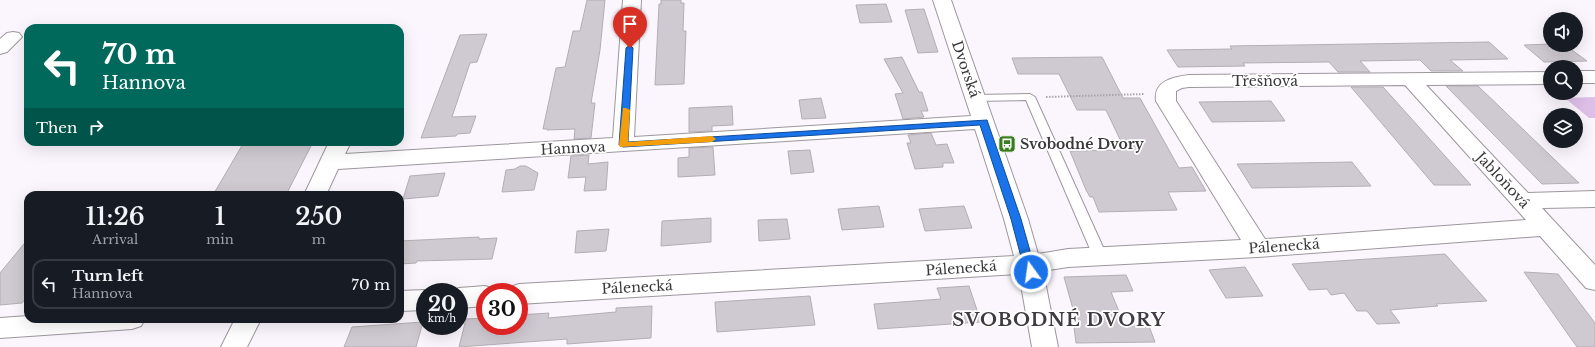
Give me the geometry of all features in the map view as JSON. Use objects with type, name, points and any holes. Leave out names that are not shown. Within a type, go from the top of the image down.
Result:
[{"type":"street","points":[[623,145],[632,0]]},
{"type":"street","name":"Dvorská","points":[[942,0],[1016,219],[1029,264],[1045,347]]},
{"type":"street","points":[[1583,77],[1595,77]]},
{"type":"street","name":"Třešňová","points":[[1165,94],[1171,85],[1189,81],[1543,78]]},
{"type":"street","name":"Jabloňová","points":[[1411,80],[1595,281]]},
{"type":"street","points":[[1165,94],[1166,101],[1258,248]]},
{"type":"street","name":"Hannova","points":[[331,162],[984,122]]},
{"type":"street","points":[[317,191],[338,146]]},
{"type":"street","points":[[1522,201],[1595,199]]},
{"type":"street","name":"Pálenecká","points":[[528,293],[1029,264],[1068,258],[1258,248],[1546,227]]},
{"type":"street","points":[[404,302],[416,301]]},
{"type":"street","points":[[0,328],[73,323]]},
{"type":"street","points":[[234,347],[246,323]]},
{"type":"lane","points":[[975,98],[1030,97],[1100,256]]},
{"type":"path","points":[[1030,97],[1165,94]]},
{"type":"shaded area","points":[[1583,97],[1595,97],[1595,118],[1589,118],[1583,113],[1583,108],[1577,108],[1567,100],[1583,100]]},
{"type":"building","points":[[587,0],[605,0],[600,50],[591,103],[595,103],[591,138],[574,139],[575,129],[543,129],[556,68],[565,67],[573,31],[580,31]]},
{"type":"building","points":[[661,0],[681,0],[681,3],[684,3],[683,31],[686,31],[684,84],[655,85],[659,4],[661,4]]},
{"type":"building","points":[[886,4],[892,22],[860,23],[856,5]]},
{"type":"building","points":[[924,9],[938,52],[918,53],[905,10]]},
{"type":"building","points":[[487,34],[477,62],[470,63],[452,117],[476,116],[470,133],[457,134],[456,136],[421,138],[460,35]]},
{"type":"building","points":[[1489,42],[1508,59],[1450,60],[1463,71],[1431,71],[1420,60],[1360,61],[1370,72],[1338,72],[1329,62],[1243,63],[1245,66],[1178,67],[1167,50],[1232,49],[1230,46]]},
{"type":"building","points":[[1543,44],[1543,52],[1575,52],[1587,61],[1543,61],[1524,45]]},
{"type":"building","points":[[902,57],[919,92],[922,92],[928,111],[921,111],[924,117],[903,119],[895,94],[903,93],[884,59]]},
{"type":"building","points":[[1102,57],[1123,98],[1140,98],[1179,168],[1192,167],[1206,191],[1168,192],[1177,210],[1099,212],[1093,197],[1090,197],[1086,190],[1070,151],[1125,150],[1106,110],[1077,110],[1059,74],[1018,74],[1012,58]]},
{"type":"building","points":[[1446,86],[1478,86],[1579,183],[1542,184]]},
{"type":"building","points":[[1351,87],[1383,87],[1471,185],[1434,185]]},
{"type":"building","points":[[821,98],[826,118],[802,119],[799,100]]},
{"type":"building","points":[[1271,101],[1285,121],[1212,122],[1199,102]]},
{"type":"building","points":[[732,106],[733,125],[712,126],[712,131],[689,132],[689,108]]},
{"type":"building","points":[[931,133],[936,145],[947,144],[954,163],[943,163],[943,167],[915,169],[907,143],[911,143],[908,135]]},
{"type":"building","points":[[242,146],[311,146],[288,191],[215,191]]},
{"type":"building","points":[[713,147],[715,175],[678,177],[678,158],[689,157],[689,148]]},
{"type":"building","points":[[810,150],[814,172],[791,174],[788,151]]},
{"type":"building","points":[[589,155],[588,164],[608,162],[606,190],[584,191],[586,177],[568,178],[571,156]]},
{"type":"building","points":[[1352,162],[1371,186],[1252,188],[1237,164]]},
{"type":"building","points":[[520,166],[526,166],[538,173],[534,190],[502,192],[506,170],[515,169]]},
{"type":"building","points":[[445,173],[438,196],[404,199],[410,176]]},
{"type":"building","points":[[879,206],[884,227],[842,230],[838,209]]},
{"type":"building","points":[[964,206],[972,228],[925,231],[919,209]]},
{"type":"building","points":[[711,218],[711,242],[661,246],[662,221]]},
{"type":"building","points":[[787,219],[790,239],[759,241],[758,220]]},
{"type":"building","points":[[609,229],[606,251],[575,253],[577,231]]},
{"type":"building","points":[[479,237],[479,239],[497,238],[492,259],[417,261],[416,263],[404,264],[404,241]]},
{"type":"building","points":[[24,244],[24,301],[22,303],[0,305],[0,273]]},
{"type":"building","points":[[1445,254],[1487,301],[1436,304],[1438,306],[1390,310],[1400,323],[1377,324],[1367,311],[1357,311],[1344,293],[1331,295],[1327,289],[1309,290],[1292,264]]},
{"type":"building","points":[[1245,267],[1263,296],[1226,298],[1209,270]]},
{"type":"building","points":[[1524,272],[1558,274],[1595,323],[1595,347],[1577,347]]},
{"type":"building","points":[[1126,275],[1133,291],[1111,292],[1125,326],[1149,326],[1155,342],[1076,343],[1074,327],[1078,327],[1064,277]]},
{"type":"building","points":[[969,286],[981,322],[878,329],[874,304],[941,299],[937,288]]},
{"type":"building","points":[[810,296],[815,325],[717,332],[715,302]]},
{"type":"building","points":[[652,306],[651,338],[567,344],[567,339],[459,347],[462,335],[468,335],[468,319],[476,318],[476,335],[528,335],[528,314],[549,313],[548,318],[616,312],[616,308]]},
{"type":"building","points":[[416,322],[416,335],[419,335],[416,347],[344,347],[352,327]]},
{"type":"slow traffic","points":[[626,110],[623,145],[712,139]]},
{"type":"place","name":"Svobodné Dvory","points":[[1007,144]]},
{"type":"district","name":"SVOBODNÉ DVORY","points":[[1059,320]]},
{"type":"route","points":[[630,48],[623,145],[984,122],[1016,219],[1031,272]]}]
